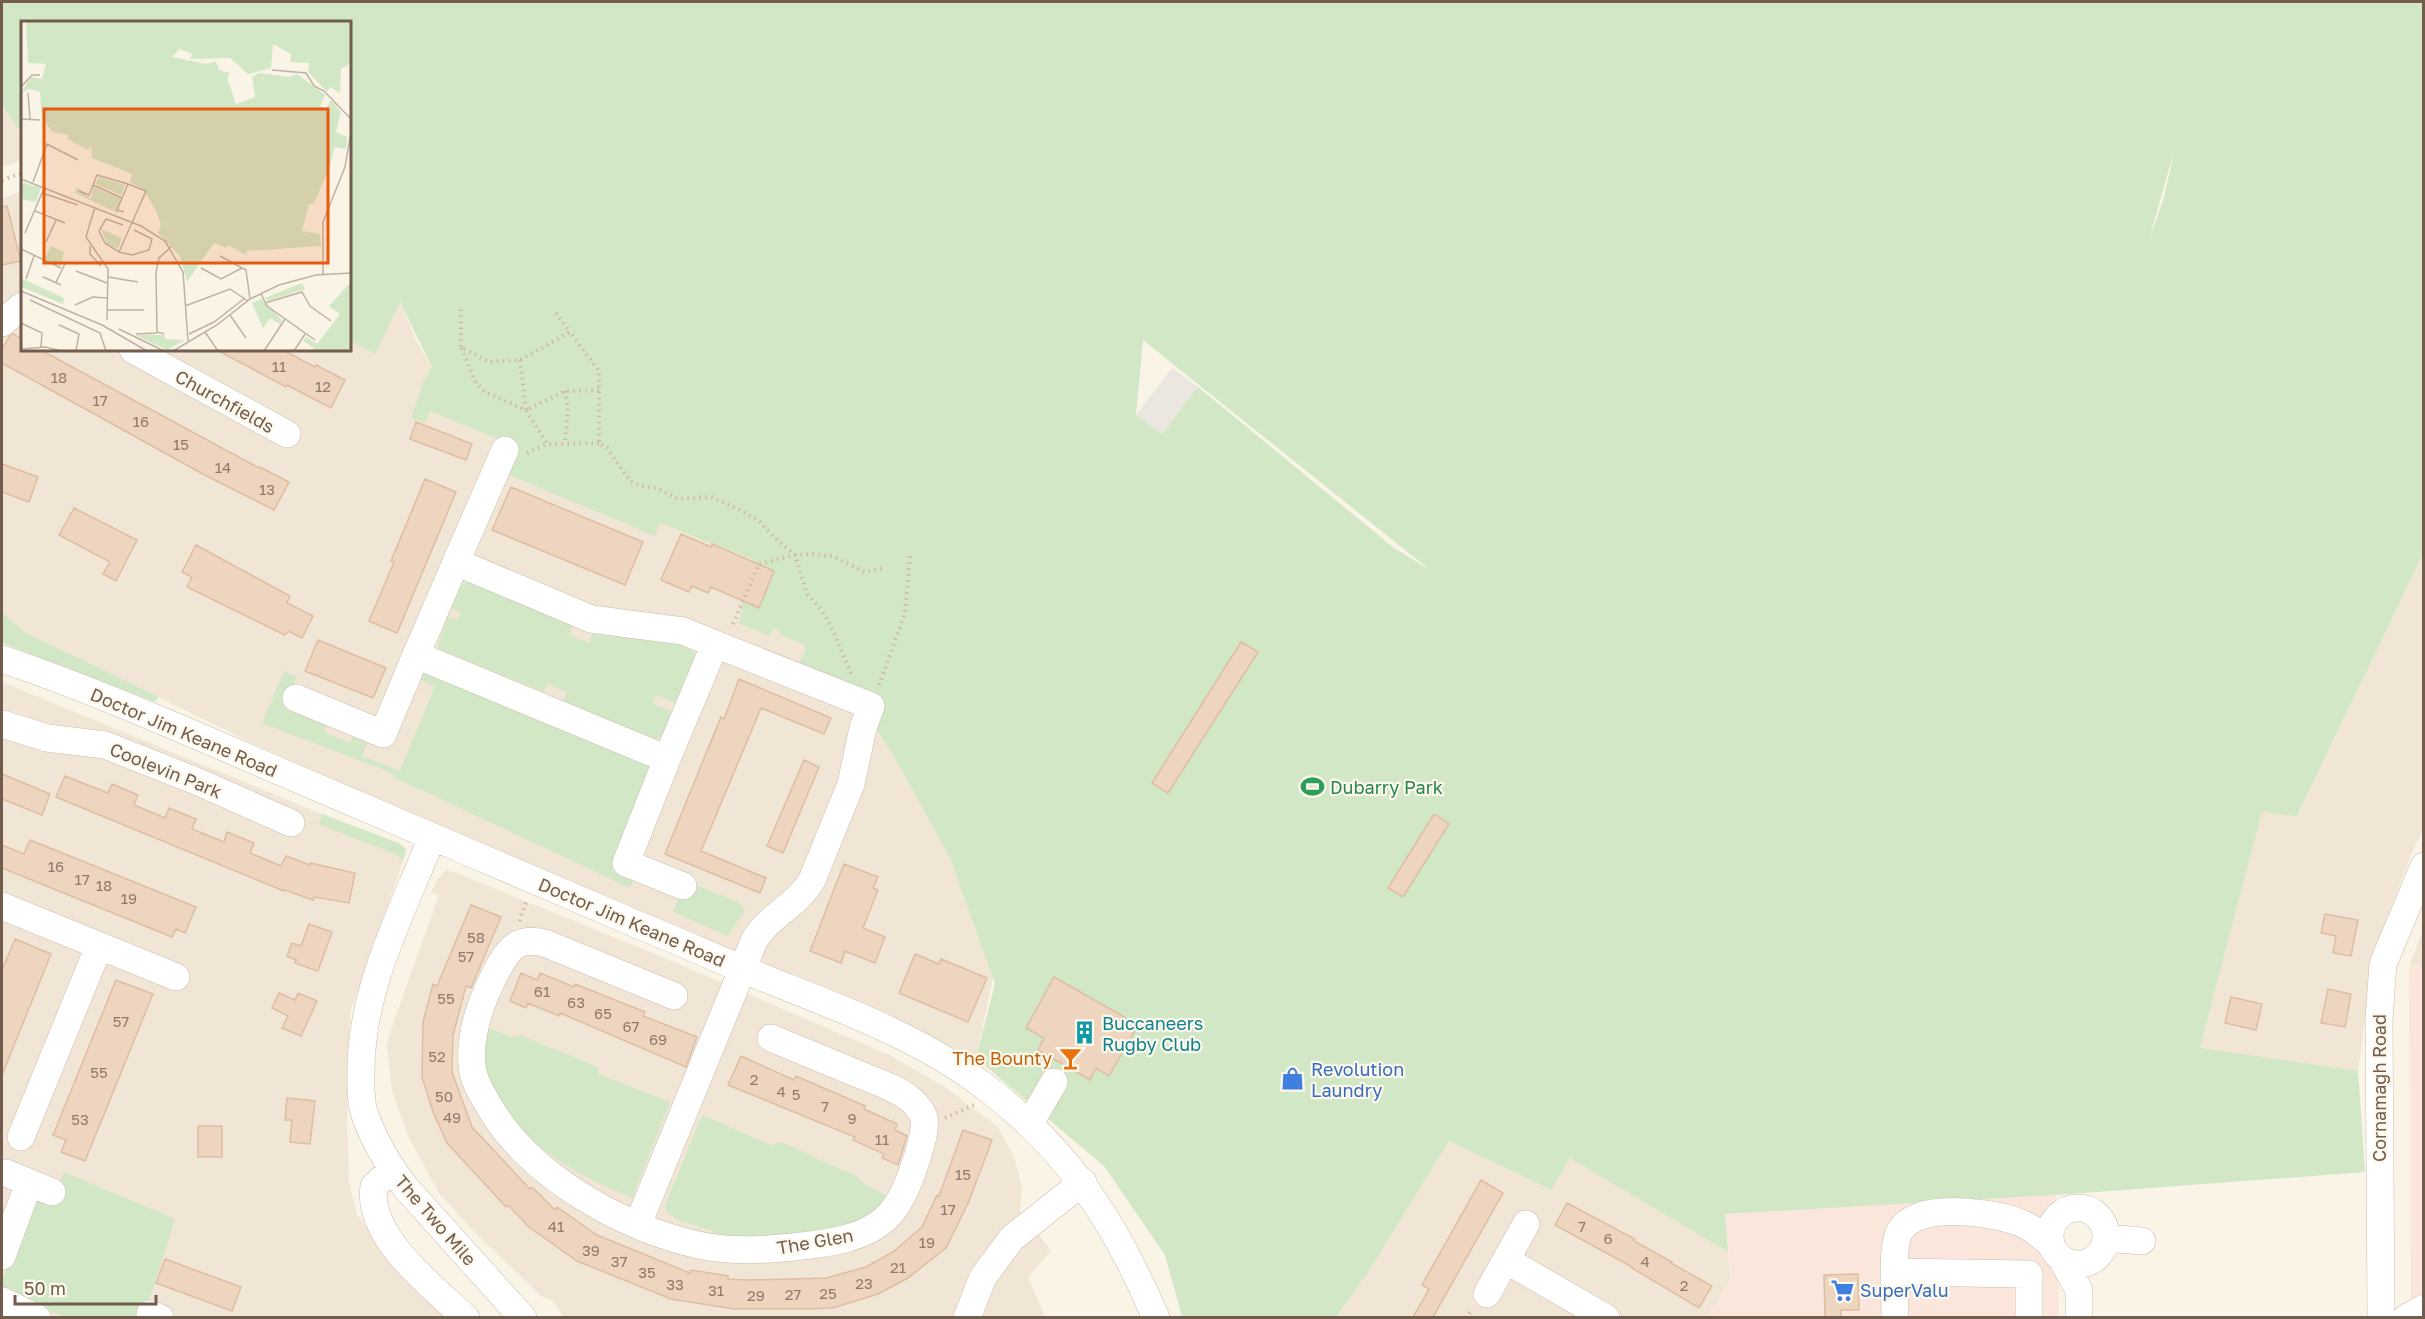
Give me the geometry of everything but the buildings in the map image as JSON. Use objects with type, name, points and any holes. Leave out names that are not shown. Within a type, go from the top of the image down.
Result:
[{"type":"street","points":[[2,323],[21,307]]},
{"type":"street","name":"Churchfields","points":[[135,351],[286,434]]},
{"type":"street","points":[[296,698],[380,744],[505,450]]},
{"type":"street","points":[[456,562],[591,619],[724,634],[864,703],[852,784],[812,880],[803,892],[763,927],[754,941],[638,1224]]},
{"type":"street","points":[[683,886],[626,863],[667,759],[724,634]]},
{"type":"street","points":[[416,655],[667,759]]},
{"type":"street","name":"Doctor Jim Keane Road","points":[[3,665],[46,675],[189,733],[831,1005],[922,1047],[972,1076],[996,1095],[1029,1123],[1083,1182],[1121,1242],[1156,1317]]},
{"type":"street","name":"Coolevin Park","points":[[2,724],[47,738],[105,745],[196,781],[291,823]]},
{"type":"street","name":"The Two Mile","points":[[432,837],[367,1004],[362,1038],[361,1076],[364,1111],[392,1170],[424,1209],[523,1317]]},
{"type":"street","name":"Cornamagh Road","points":[[2381,1317],[2379,1019],[2383,964],[2424,866]]},
{"type":"street","points":[[2,906],[176,977]]},
{"type":"street","points":[[517,944],[526,940],[547,944],[674,996]]},
{"type":"street","name":"The Glen","points":[[517,944],[503,960],[495,975],[477,1021],[473,1041],[473,1064],[479,1087],[497,1119],[519,1148],[595,1204],[638,1224],[693,1243],[730,1250],[801,1246],[854,1236],[886,1218],[902,1195],[912,1175],[922,1140],[924,1117]]},
{"type":"street","points":[[21,1137],[99,946]]},
{"type":"street","points":[[771,1038],[902,1094],[915,1104],[924,1117]]},
{"type":"street","points":[[1029,1123],[1054,1082]]},
{"type":"street","points":[[392,1170],[374,1186],[374,1203],[378,1218],[391,1243],[417,1273],[466,1317]]},
{"type":"street","points":[[967,1317],[983,1278],[1012,1238],[1083,1182]]},
{"type":"street","points":[[2,1256],[29,1183]]},
{"type":"street","points":[[2056,1240],[2071,1209],[2090,1211],[2103,1224],[2101,1248],[2079,1290]]},
{"type":"street","points":[[1895,1317],[1894,1272],[1898,1233],[1907,1222],[1930,1213],[1988,1214],[2023,1224],[2056,1240],[2078,1264],[2101,1248],[2142,1241]]},
{"type":"street","points":[[1487,1294],[1526,1224]]},
{"type":"street","points":[[2056,1240],[2079,1290],[2079,1317]]},
{"type":"street","points":[[1506,1260],[1606,1317]]},
{"type":"street","points":[[1894,1272],[2029,1274],[2029,1317]]},
{"type":"street","points":[[2,1301],[37,1317]]},
{"type":"street","points":[[2406,1317],[2424,1308]]},
{"type":"path","points":[[2,180],[21,173]]},
{"type":"path","points":[[461,307],[461,347],[476,383],[485,392],[526,410]]},
{"type":"path","points":[[556,313],[599,371],[599,443]]},
{"type":"path","points":[[461,347],[489,362],[520,360],[570,332]]},
{"type":"path","points":[[520,360],[526,410],[548,444],[599,443],[607,448],[630,481],[659,489],[678,499],[711,498],[741,510],[759,521],[795,555],[807,594],[830,624],[864,703]]},
{"type":"path","points":[[526,410],[564,391],[600,390]]},
{"type":"path","points":[[564,391],[568,408],[565,443]]},
{"type":"path","points":[[724,634],[759,564],[795,555],[833,556],[865,572],[884,568]]},
{"type":"path","points":[[864,703],[905,613],[910,556]]},
{"type":"path","points":[[517,944],[516,926],[535,880]]},
{"type":"path","points":[[924,1117],[941,1119],[996,1095]]},
{"type":"shaded area","points":[[2,105],[21,133],[21,160],[2,167]]},
{"type":"shaded area","points":[[21,191],[21,351],[351,351],[351,232],[390,279],[416,340],[451,401],[733,523],[892,753],[950,858],[993,978],[976,1058],[267,750],[24,632],[2,612],[2,199]]},
{"type":"shaded area","points":[[1172,368],[1198,387],[1162,434],[1136,415]]},
{"type":"shaded area","points":[[2423,554],[2423,830],[2412,852],[2375,950],[2358,1071],[2200,1049],[2262,812],[2298,815]]},
{"type":"shaded area","points":[[2,682],[322,814],[318,823],[395,854],[403,862],[350,1013],[347,1119],[349,1182],[357,1215],[404,1276],[426,1300],[450,1317],[2,1317]]},
{"type":"shaded area","points":[[446,870],[672,961],[891,1056],[945,1087],[998,1127],[1014,1157],[1022,1187],[1020,1211],[1051,1251],[1028,1277],[1045,1317],[563,1317],[554,1302],[541,1296],[472,1230],[439,1193],[409,1138],[392,1091],[387,1045],[389,1035],[439,895],[431,893],[437,880]]},
{"type":"shaded area","points":[[2423,930],[2423,965],[2409,966]]},
{"type":"shaded area","points":[[2423,965],[2423,1318],[2411,1317],[2409,967]]},
{"type":"shaded area","points":[[1449,1141],[1551,1190],[1569,1157],[1728,1252],[1731,1279],[1707,1317],[1336,1318],[1369,1271]]},
{"type":"shaded area","points":[[2056,1195],[2059,1317],[1707,1317],[1731,1279],[1725,1214]]},
{"type":"green space","points":[[2,2],[2423,2],[2423,554],[2297,816],[2262,812],[2200,1048],[2358,1071],[2365,1172],[2056,1195],[1725,1214],[1728,1252],[1570,1158],[1551,1190],[1449,1141],[1369,1271],[1336,1317],[1182,1317],[1165,1255],[1104,1166],[976,1058],[995,984],[950,858],[892,753],[843,682],[799,664],[805,651],[804,645],[779,634],[780,631],[773,628],[770,636],[738,623],[742,613],[740,609],[759,568],[752,559],[660,523],[655,536],[509,475],[518,454],[502,441],[430,411],[425,423],[411,418],[423,383],[432,367],[400,302],[375,354],[351,342],[351,21],[21,21],[21,133],[2,105]],"holes":[[[2175,148],[2164,198],[2150,237]],[[1143,340],[1430,570],[1394,548],[1198,387],[1162,434],[1136,415]]]},
{"type":"green space","points":[[468,582],[573,625],[569,635],[589,643],[592,634],[665,642],[690,650],[696,655],[676,703],[656,695],[652,703],[672,712],[662,737],[655,739],[563,701],[567,692],[548,684],[544,692],[441,650],[438,646],[448,617],[458,620],[461,612],[451,608],[462,584]]},
{"type":"green space","points":[[2,612],[24,632],[159,697],[155,702],[2,643]]},
{"type":"green space","points":[[421,670],[648,760],[652,775],[612,871],[625,877],[635,875],[630,888],[398,779],[389,772],[262,723],[284,671],[297,677],[287,702],[329,720],[324,732],[350,743],[355,731],[368,741],[362,756],[400,771],[435,686],[416,678]]},
{"type":"green space","points":[[322,814],[399,843],[406,849],[403,862],[395,854],[318,824]]},
{"type":"green space","points":[[686,881],[738,902],[745,910],[728,936],[673,912]]},
{"type":"green space","points":[[483,1026],[512,1037],[520,1035],[598,1067],[598,1074],[670,1102],[632,1198],[569,1167],[555,1158],[516,1124],[495,1098],[489,1085],[483,1063]]},
{"type":"green space","points":[[702,1115],[771,1145],[781,1142],[858,1177],[864,1184],[895,1200],[878,1213],[825,1236],[715,1238],[713,1231],[680,1221],[666,1212],[665,1205]]},
{"type":"green space","points":[[64,1172],[175,1219],[144,1317],[65,1317],[10,1296],[2,1290],[2,1280],[35,1197],[55,1199]]},
{"type":"place","name":"Dubarry Park","points":[[1312,787]]},
{"type":"place","name":"Buccaneers Rugby Club","points":[[1084,1033]]},
{"type":"place","name":"The Bounty","points":[[1070,1058]]},
{"type":"place","name":"Revolution Laundry","points":[[1293,1079]]},
{"type":"place","name":"SuperValu","points":[[1842,1290]]}]
